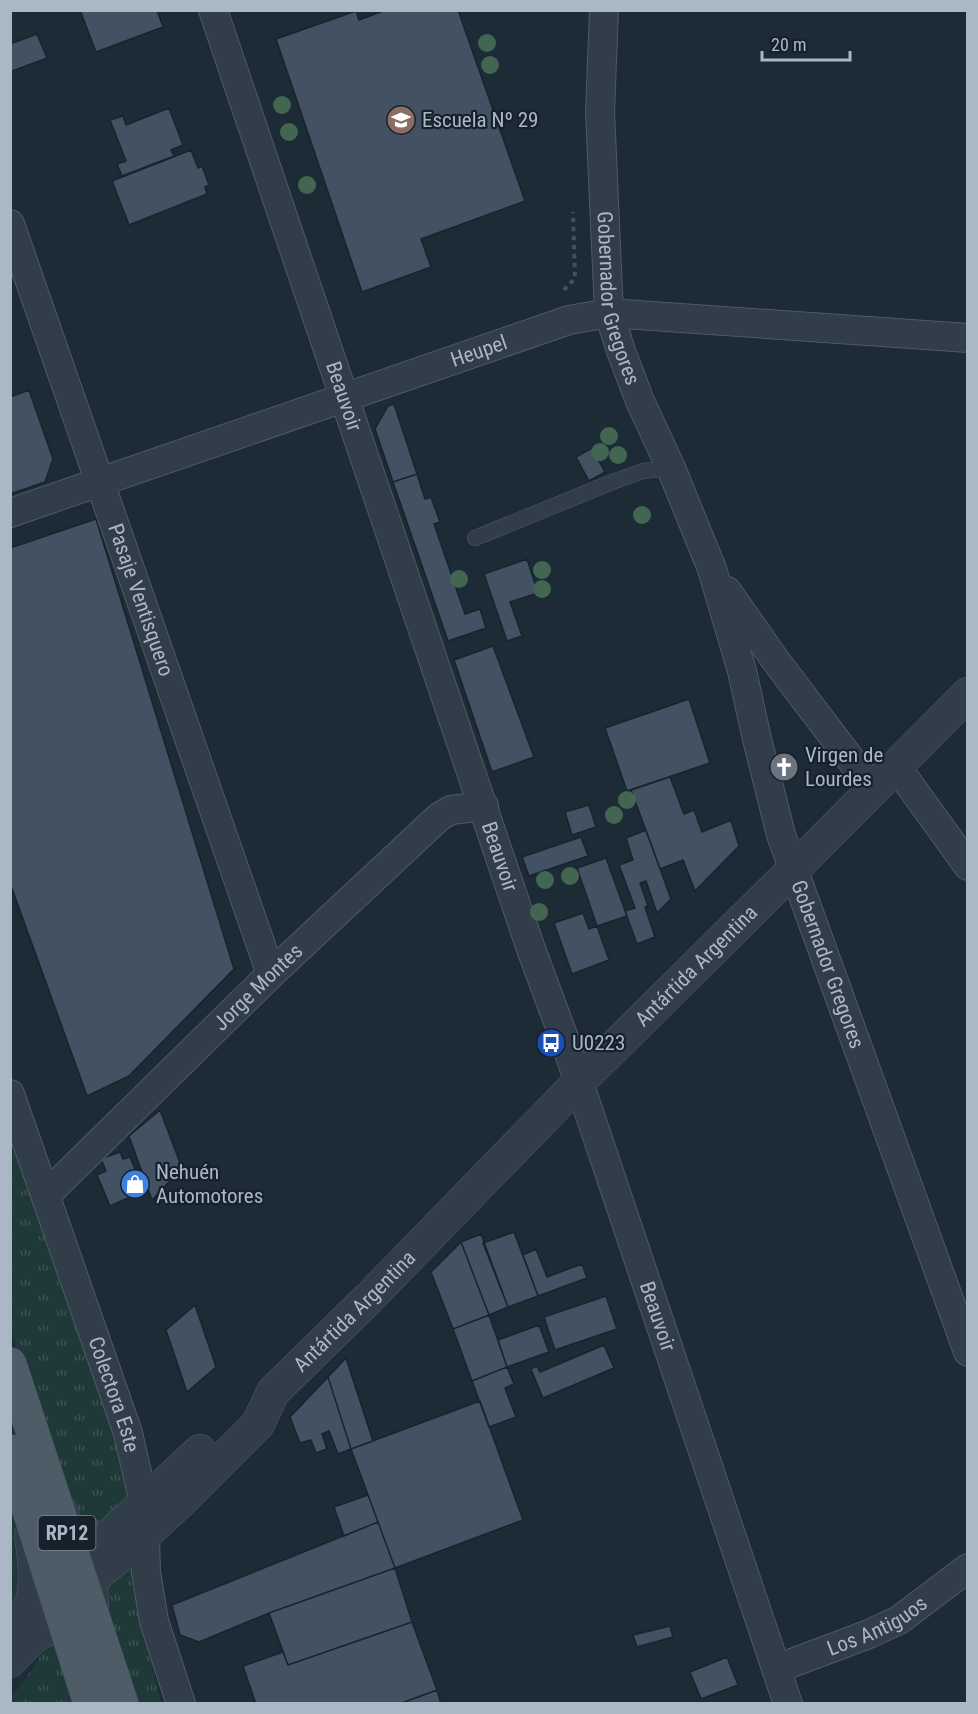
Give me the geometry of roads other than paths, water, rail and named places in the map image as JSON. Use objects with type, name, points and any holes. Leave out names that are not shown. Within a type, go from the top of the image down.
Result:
[{"type":"main road","name":"RP12","points":[[10,1364],[43,1505],[78,1616],[122,1704]]},
{"type":"main road","name":"RP12","points":[[10,1451],[43,1505]]},
{"type":"main road","name":"RP12","points":[[78,1616],[90,1704]]},
{"type":"street","name":"Beauvoir","points":[[213,10],[531,949],[579,1082],[788,1704]]},
{"type":"street","name":"Gobernador Gregores","points":[[604,10],[600,112],[609,314],[640,401],[671,468],[712,569],[742,671],[770,796],[793,870],[968,1352]]},
{"type":"street","name":"Pasaje Ventisquero","points":[[10,225],[101,480],[271,974]]},
{"type":"street","name":"Heupel","points":[[10,513],[569,320],[609,314],[968,338]]},
{"type":"street","name":"Gobernador Gregores","points":[[712,569],[776,661],[873,789]]},
{"type":"street","name":"Antártida Argentina","points":[[78,1616],[93,1579],[192,1460],[248,1403],[273,1392],[369,1298],[579,1082],[968,694]]},
{"type":"street","points":[[896,766],[968,866]]},
{"type":"street","name":"Jorge Montes","points":[[46,1195],[271,974],[439,817],[451,810],[484,806]]},
{"type":"street","name":"Colectora Este","points":[[10,1094],[129,1433],[144,1519],[146,1572],[154,1621],[180,1704]]},
{"type":"street","name":"Antártida Argentina","points":[[43,1505],[67,1527],[78,1541],[90,1544],[106,1539],[121,1526],[144,1519]]},
{"type":"street","points":[[10,1631],[28,1610],[34,1587],[33,1552],[43,1505]]},
{"type":"street","name":"Los Antiguos","points":[[776,1669],[869,1634],[899,1620],[968,1568]]},
{"type":"street","points":[[10,1661],[35,1635],[78,1616]]},
{"type":"lane","points":[[475,538],[615,481],[643,471],[671,468]]},
{"type":"place","name":"Escuela Nº 29","points":[[401,120]]},
{"type":"place","name":"Virgen de Lourdes","points":[[784,767]]},
{"type":"place","name":"U0223","points":[[551,1043]]},
{"type":"place","name":"Nehuén Automotores","points":[[135,1184]]}]
